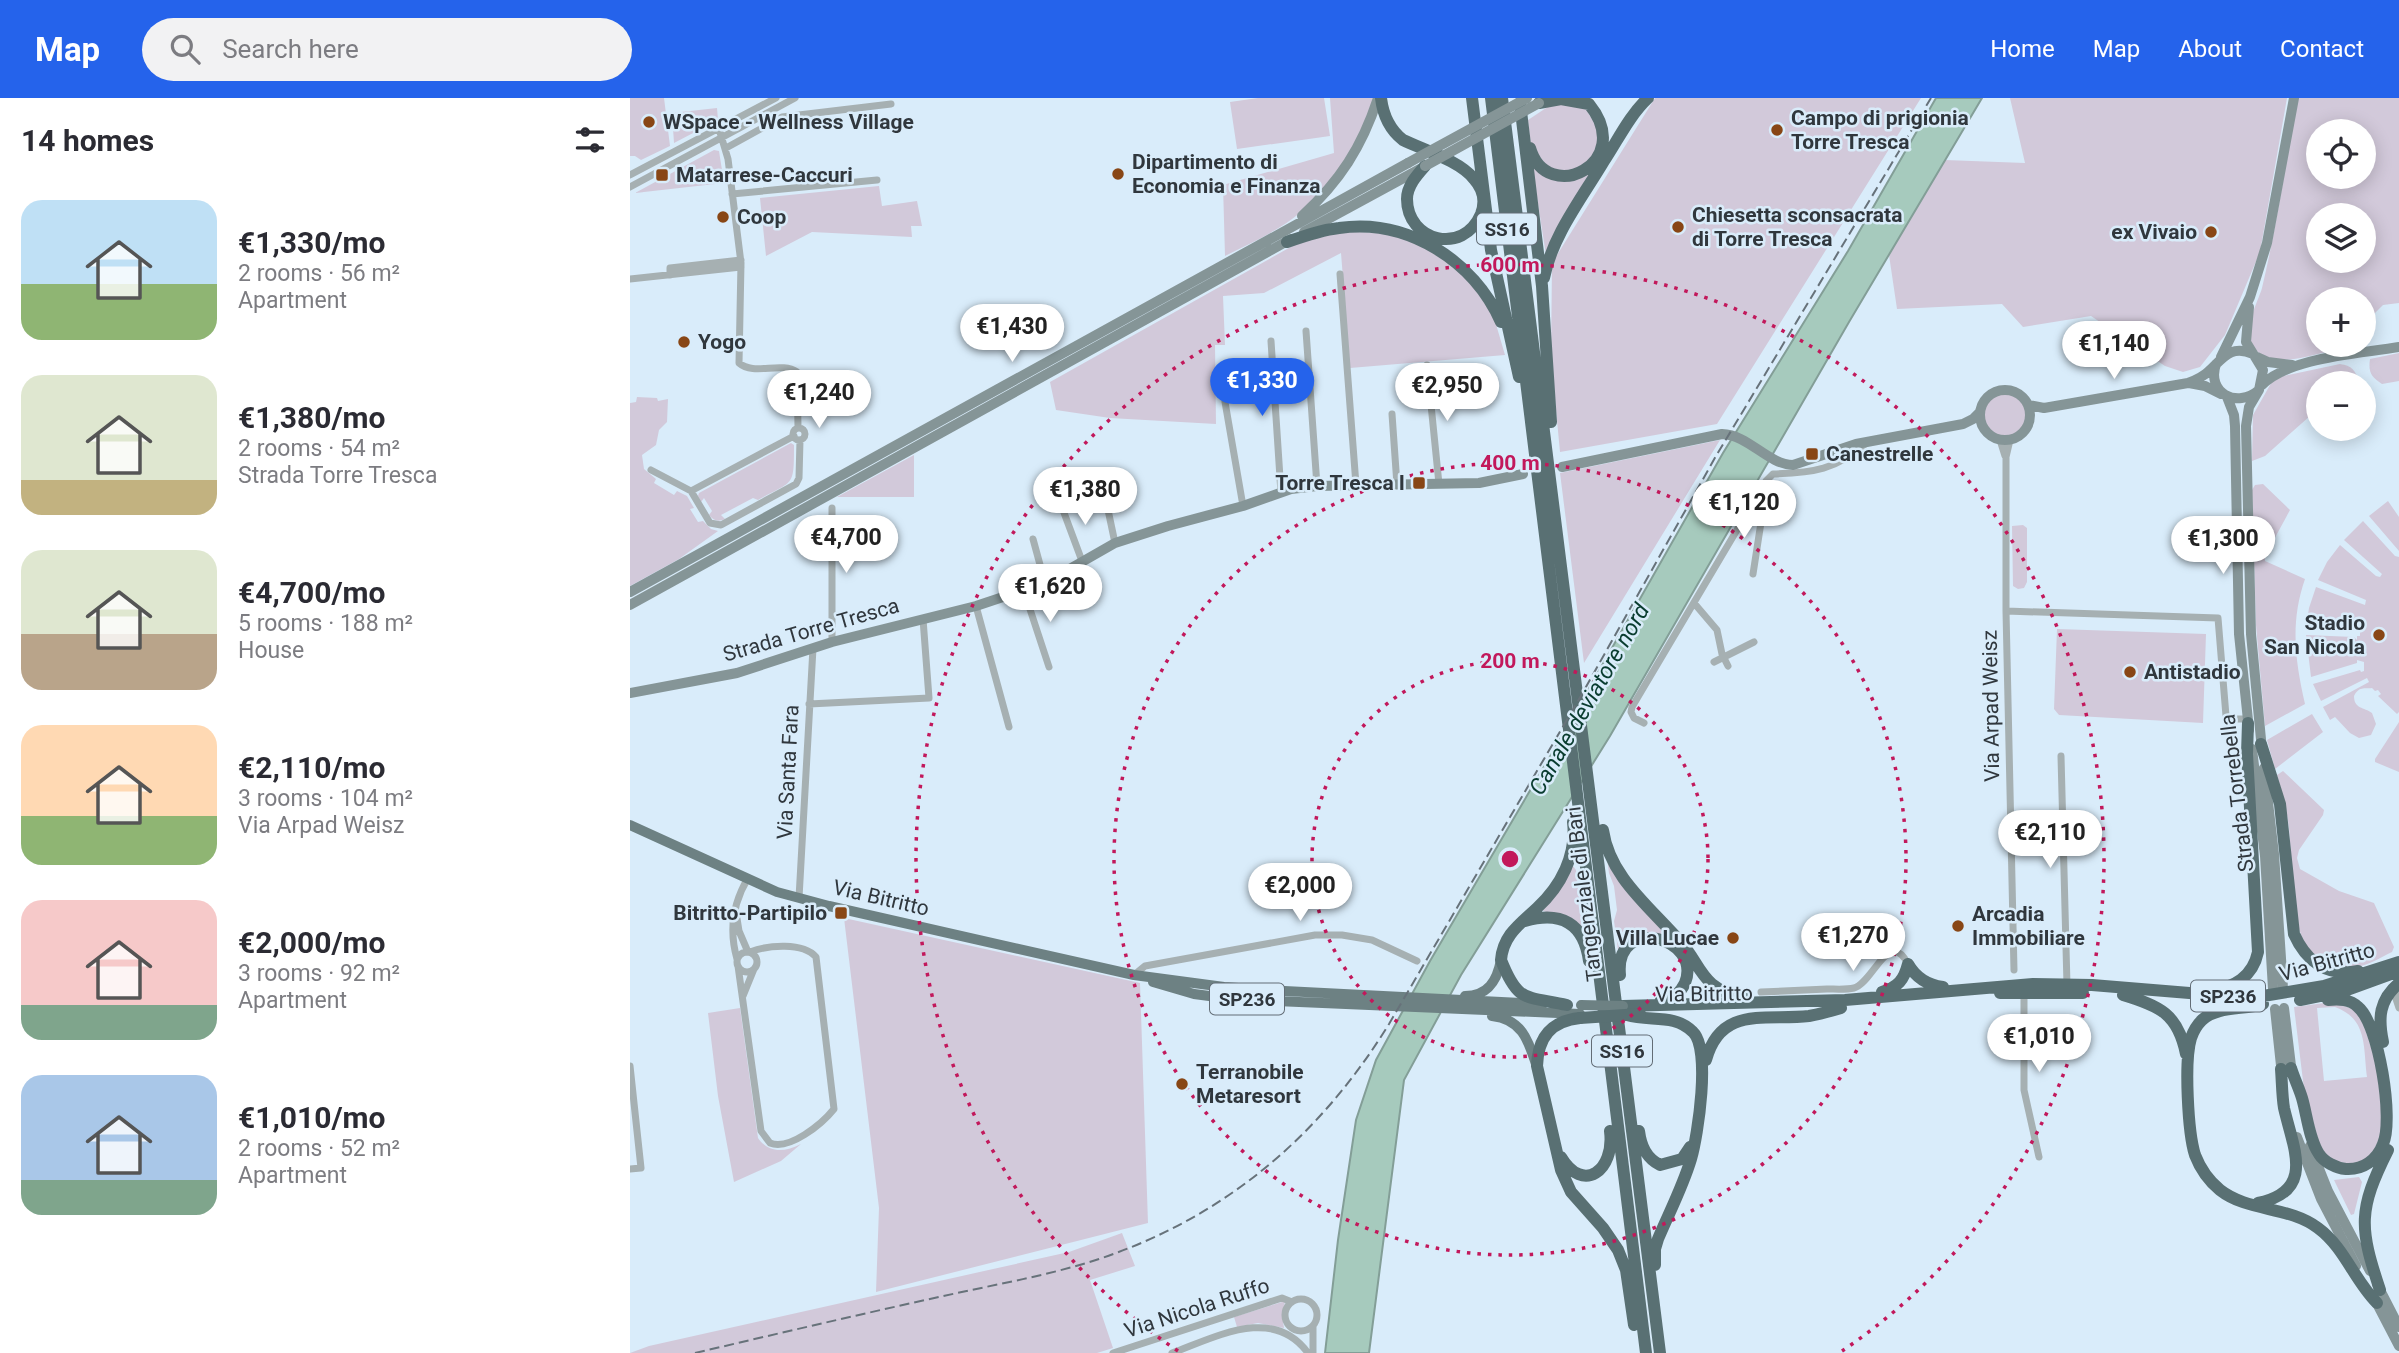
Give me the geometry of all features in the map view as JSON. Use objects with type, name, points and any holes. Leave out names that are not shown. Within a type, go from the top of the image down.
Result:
[{"type":"highway","points":[[1380,98],[1388,123],[1395,134],[1465,171],[1475,180],[1485,199],[1478,219],[1466,234],[1446,240],[1434,238],[1415,222],[1407,199],[1413,180],[1425,166]]},
{"type":"highway","points":[[1390,98],[1394,119],[1401,128],[1426,142],[1442,144]]},
{"type":"highway","name":"SS16","points":[[1472,98],[1491,250],[1512,350],[1531,412]]},
{"type":"highway","name":"SS16","points":[[1490,98],[1570,739],[1566,766],[1574,801]]},
{"type":"highway","name":"Tangenziale di Bari","points":[[1502,98],[1620,1009],[1623,1058],[1660,1353]]},
{"type":"highway","points":[[1519,98],[1542,286],[1551,421],[1546,447]]},
{"type":"highway","points":[[1542,286],[1551,253],[1566,225],[1635,113],[1648,98]]},
{"type":"highway","points":[[1522,123],[1534,161],[1552,174],[1573,176],[1596,162],[1603,147],[1604,130],[1598,116],[1588,104],[1560,99],[1538,100]]},
{"type":"highway","points":[[1287,235],[1362,227],[1394,231],[1429,244],[1465,269],[1479,285],[1498,316],[1512,350]]},
{"type":"highway","points":[[2126,992],[2148,984],[2210,990],[2222,988],[2241,980],[2256,963],[2259,941],[2247,754],[2248,721]]},
{"type":"highway","points":[[2261,744],[2280,804],[2290,912],[2294,934],[2301,950],[2311,961],[2335,972],[2349,973],[2385,967]]},
{"type":"highway","points":[[1590,788],[1600,812],[1605,843],[1619,872],[1683,944],[1713,985],[1733,996],[1746,999],[1809,996],[1828,1001]]},
{"type":"highway","points":[[1567,1005],[1527,997],[1516,990],[1501,960],[1506,940],[1514,927],[1546,900],[1566,869],[1573,847],[1574,801]]},
{"type":"highway","name":"Tangenziale di Bari","points":[[1574,801],[1646,1353]]},
{"type":"highway","points":[[1522,922],[1543,916],[1571,924],[1588,949],[1591,975],[1601,992]]},
{"type":"highway","points":[[1620,1009],[1618,964],[1627,946],[1652,937],[1676,948],[1688,967],[1683,988],[1671,999],[1639,1002],[1607,1017],[1580,1012],[1557,1023],[1546,1032],[1537,1052],[1536,1066],[1557,1148],[1558,1163],[1571,1192],[1611,1238],[1626,1269],[1638,1353]]},
{"type":"highway","name":"Via Bitritto","points":[[1620,1009],[1708,1014],[2006,992],[2272,996],[2324,986],[2399,962]]},
{"type":"highway","points":[[1908,964],[1914,974],[1933,986],[1992,986]]},
{"type":"highway","points":[[1654,1314],[1658,1287],[1654,1250],[1691,1157],[1703,1073],[1710,1046],[1721,1030],[1731,1023],[1753,1018],[1809,1016],[1895,988],[1905,976],[1908,964]]},
{"type":"highway","name":"Via Bitritto","points":[[1640,1010],[1828,1001],[1843,1004],[1992,986],[2067,985],[2210,1003],[2278,1006],[2344,991],[2399,971]]},
{"type":"highway","points":[[2380,1290],[2368,1255],[2364,1216],[2369,1188],[2390,1146],[2393,1133],[2390,1082],[2379,1021],[2384,1000],[2399,983]]},
{"type":"highway","points":[[2126,992],[2167,1014],[2182,1034],[2188,1065],[2192,1141],[2200,1167],[2220,1190],[2232,1198],[2289,1213],[2317,1227],[2340,1249],[2363,1289],[2377,1303]]},
{"type":"highway","points":[[2188,1065],[2191,1037],[2204,1018],[2224,1010],[2332,999],[2349,1001],[2358,1006],[2370,1023],[2380,1057],[2387,1118],[2385,1139],[2374,1159],[2360,1167],[2346,1169],[2339,1168],[2321,1157],[2314,1146],[2301,1094],[2286,1069]]},
{"type":"highway","points":[[1620,1009],[1641,1019],[1665,1018],[1678,1021],[1692,1030],[1699,1038],[1702,1049],[1703,1073]]},
{"type":"highway","points":[[1557,1148],[1568,1168],[1577,1173],[1595,1173],[1602,1169],[1608,1160],[1611,1140],[1600,1046],[1605,1027]]},
{"type":"highway","points":[[1623,1058],[1633,1079],[1640,1140],[1649,1158],[1660,1165],[1674,1163],[1687,1154],[1693,1140]]},
{"type":"highway","points":[[2254,1204],[2270,1200],[2286,1191],[2293,1182],[2297,1168],[2297,1155],[2284,1105],[2286,1069]]},
{"type":"main road","points":[[1287,235],[1345,170],[1367,131],[1380,98]]},
{"type":"main road","points":[[2261,388],[2263,370],[2245,335],[2250,297],[2269,233],[2294,98]]},
{"type":"main road","points":[[630,592],[1287,235],[1425,166],[1538,100]]},
{"type":"main road","points":[[630,605],[1287,235],[1442,144],[1538,100]]},
{"type":"main road","points":[[2241,426],[2225,396],[2216,386],[2214,377],[2219,360],[2250,297]]},
{"type":"main road","points":[[2241,426],[2261,388],[2276,373],[2293,365],[2399,347]]},
{"type":"main road","points":[[2044,408],[2030,421],[2024,433],[2005,440],[1988,434],[1983,428],[1980,412],[1982,405],[1991,394],[2004,390],[2016,392],[2029,405],[2044,408],[2188,383],[2201,377],[2219,360],[2235,350],[2255,355],[2268,362],[2293,365]]},
{"type":"main road","points":[[2188,383],[2205,386],[2241,400],[2261,388]]},
{"type":"main road","points":[[2029,405],[2030,421]]},
{"type":"main road","points":[[1562,467],[1722,434],[1733,435],[1784,464],[1804,462],[1869,441],[1963,424],[1980,412]]},
{"type":"main road","points":[[1963,424],[1983,428]]},
{"type":"main road","name":"Strada Torrebella","points":[[2241,426],[2250,634],[2273,834],[2278,988],[2239,634],[2241,426]]},
{"type":"main road","name":"Strada Torre Tresca","points":[[630,693],[737,673],[832,642],[976,606],[1045,583],[1115,543],[1301,487],[1479,483],[1523,474]]},
{"type":"main road","name":"Via Bitritto","points":[[630,825],[777,892],[829,906],[1134,975],[1224,987],[1364,1000]]},
{"type":"main road","points":[[1364,1000],[1381,992],[1473,996],[1482,993],[1494,982],[1501,960]]},
{"type":"main road","name":"Via Bitritto","points":[[1134,975],[1177,990],[1218,997],[1364,1000],[1580,1012]]},
{"type":"main road","points":[[1364,1000],[1380,1010],[1504,1017],[1524,1032],[1536,1066]]},
{"type":"main road","name":"Via Bitritto","points":[[1509,1007],[1567,1005],[1580,1012]]},
{"type":"main road","points":[[2278,1006],[2289,1107],[2310,1174],[2325,1208],[2399,1346]]},
{"type":"main road","points":[[2286,1069],[2318,1169],[2399,1327]]},
{"type":"street","points":[[777,98],[777,108],[782,117]]},
{"type":"street","points":[[630,187],[777,98]]},
{"type":"street","points":[[630,175],[795,98]]},
{"type":"street","points":[[726,148],[782,117],[891,104]]},
{"type":"street","points":[[691,491],[797,438],[804,437],[805,433],[804,429],[798,427],[797,372],[790,368],[747,368],[739,363],[741,264],[726,148],[721,133]]},
{"type":"street","points":[[732,194],[877,180]]},
{"type":"street","points":[[630,279],[670,275],[670,268],[741,264]]},
{"type":"street","points":[[1340,274],[1356,485]]},
{"type":"street","points":[[1306,331],[1317,486]]},
{"type":"street","points":[[1271,341],[1281,493]]},
{"type":"street","points":[[1427,365],[1439,484]]},
{"type":"street","points":[[1225,402],[1243,506]]},
{"type":"street","points":[[1392,414],[1398,485]]},
{"type":"street","points":[[651,470],[691,491],[710,523],[721,526],[796,484],[799,478],[797,438]]},
{"type":"street","name":"Via Arpad Weisz","points":[[2005,440],[2014,971]]},
{"type":"street","points":[[1644,723],[1634,718],[1632,707],[1773,474],[1815,472],[1848,457],[1869,441]]},
{"type":"street","points":[[1100,472],[1115,543]]},
{"type":"street","points":[[1753,574],[1764,503],[1763,499],[1757,497]]},
{"type":"street","points":[[1060,502],[1083,561]]},
{"type":"street","points":[[832,508],[832,642]]},
{"type":"street","points":[[1033,539],[1045,583]]},
{"type":"street","points":[[1024,591],[1049,667]]},
{"type":"street","points":[[1694,603],[1717,630],[1728,666]]},
{"type":"street","points":[[976,606],[1009,727]]},
{"type":"street","points":[[2006,611],[2218,618],[2226,716],[2248,721]]},
{"type":"street","points":[[809,704],[929,698],[923,619]]},
{"type":"street","points":[[1714,662],[1754,642]]},
{"type":"street","name":"Via Santa Fara","points":[[799,898],[813,648]]},
{"type":"street","points":[[2061,756],[2067,985]]},
{"type":"street","points":[[738,963],[742,953],[775,946],[811,952],[816,957],[834,1103],[831,1113],[793,1142],[783,1146],[770,1143],[761,1131],[743,997],[740,993],[732,921],[748,878]]},
{"type":"street","points":[[735,907],[739,931],[749,952],[755,956],[756,966],[743,997]]},
{"type":"street","points":[[1134,975],[1145,966],[1299,937],[1342,935],[1372,940],[1417,961]]},
{"type":"street","points":[[738,963],[745,972],[756,966],[775,946]]},
{"type":"street","name":"Via Bitritto","points":[[1761,992],[1855,988],[1870,978],[1885,954],[1893,951],[1901,954],[1908,964]]},
{"type":"street","points":[[1177,960],[1171,967],[1173,977],[1178,981]]},
{"type":"street","points":[[2024,993],[2024,1090],[2039,1157]]},
{"type":"street","points":[[2399,993],[2396,999],[2399,1008]]},
{"type":"street","points":[[630,1066],[640,1168],[630,1169]]},
{"type":"street","name":"Via Nicola Ruffo","points":[[1113,1353],[1282,1298],[1292,1302]]},
{"type":"street","points":[[1301,1298],[1312,1302],[1318,1316],[1313,1326],[1310,1353],[1294,1333],[1285,1315],[1292,1302],[1301,1298]]},
{"type":"street","points":[[1228,1315],[1233,1332]]},
{"type":"street","name":"Via Nicola Ruffo","points":[[1172,1353],[1233,1332],[1269,1326],[1294,1333]]},
{"type":"street","points":[[1294,1333],[1313,1326]]},
{"type":"street","points":[[1140,1344],[1143,1353]]},
{"type":"shaded area","name":"WSpace - Wellness Village","points":[[630,98],[664,98],[670,146],[641,160],[630,156]]},
{"type":"shaded area","points":[[1258,98],[1324,98],[1330,136],[1237,149],[1230,102]]},
{"type":"shaded area","points":[[1330,98],[1373,98],[1363,130],[1346,161],[1325,189],[1292,219],[1225,256],[1223,185],[1334,153]]},
{"type":"shaded area","points":[[1655,98],[1921,98],[1717,424],[1560,452],[1551,357],[1552,263]]},
{"type":"shaded area","points":[[2010,98],[2287,98],[2260,252],[2225,335],[2200,367],[2183,372],[2165,366],[2091,316],[2023,327],[2002,304],[1897,309],[1889,255],[1945,160],[2025,163]]},
{"type":"shaded area","points":[[2297,98],[2399,98],[2399,303],[2383,305],[2376,312],[2376,287],[2306,287],[2306,356],[2278,360],[2258,353],[2251,344],[2248,332],[2262,288]]},
{"type":"shaded area","points":[[1555,102],[1586,109],[1601,135],[1595,159],[1570,172],[1549,168],[1531,146],[1528,120]]},
{"type":"shaded area","points":[[717,108],[718,120],[674,143],[672,113]]},
{"type":"shaded area","points":[[714,150],[719,151],[724,183],[635,193]]},
{"type":"shaded area","points":[[1532,165],[1547,176],[1597,166],[1546,255]]},
{"type":"shaded area","points":[[879,186],[882,206],[917,201],[922,226],[911,226],[912,237],[812,232],[766,256],[760,198]]},
{"type":"shaded area","points":[[1335,231],[1386,233],[1426,247],[1462,271],[1493,314],[1505,355],[1350,368],[1341,253],[1264,293],[1223,296],[1225,345],[1215,345],[1216,424],[1110,418],[1056,410],[1050,382],[1302,241]]},
{"type":"shaded area","points":[[2399,353],[2399,381],[2382,384],[2376,380],[2376,371],[2370,371],[2370,359]]},
{"type":"shaded area","points":[[2340,364],[2354,371],[2307,371]]},
{"type":"shaded area","points":[[2306,371],[2306,420],[2265,456],[2252,461],[2253,415],[2274,378]]},
{"type":"shaded area","points":[[2005,393],[2014,394],[2021,399],[2026,406],[2026,424],[2021,431],[2014,436],[2005,437],[1996,436],[1989,431],[1984,424],[1983,415],[1984,406],[1989,399],[1996,394]]},
{"type":"shaded area","points":[[637,397],[657,398],[658,401],[668,399],[667,422],[659,430],[656,445],[642,455],[644,469],[656,479],[654,483],[674,495],[677,491],[687,496],[694,508],[690,509],[698,522],[703,521],[711,529],[718,531],[679,559],[630,586],[630,403],[636,402]]},
{"type":"shaded area","points":[[1720,440],[1584,663],[1560,473]]},
{"type":"shaded area","points":[[791,443],[794,445],[790,481],[758,500],[753,498],[721,515],[725,519],[716,520],[709,515],[712,511],[704,498],[701,502],[699,493]]},
{"type":"shaded area","points":[[914,455],[914,497],[837,497]]},
{"type":"shaded area","points":[[2263,484],[2290,510],[2265,556],[2265,561],[2305,579],[2297,610],[2296,641],[2305,704],[2265,726],[2256,625],[2252,490],[2255,485]]},
{"type":"shaded area","points":[[2388,501],[2399,517],[2399,551],[2369,516]]},
{"type":"shaded area","points":[[2363,521],[2395,556],[2399,557],[2399,712],[2397,714],[2378,696],[2381,694],[2378,690],[2360,689],[2354,696],[2356,703],[2372,713],[2376,724],[2371,735],[2359,738],[2350,733],[2335,717],[2330,720],[2323,707],[2369,682],[2367,678],[2321,701],[2313,684],[2364,671],[2364,662],[2357,660],[2357,663],[2311,677],[2306,635],[2354,637],[2357,640],[2360,631],[2355,627],[2355,630],[2306,628],[2316,587],[2365,605],[2366,600],[2318,580],[2340,545],[2376,576],[2380,577],[2382,574],[2344,540]]},
{"type":"shaded area","points":[[2023,525],[2027,528],[2027,582],[2024,588],[2018,589],[2013,586],[2012,526]]},
{"type":"shaded area","name":"Antistadio","points":[[2057,629],[2206,634],[2203,723],[2059,715],[2054,709]]},
{"type":"shaded area","points":[[2312,714],[2323,732],[2275,769],[2267,740]]},
{"type":"shaded area","points":[[2399,722],[2399,772],[2375,762],[2375,759]]},
{"type":"shaded area","points":[[2283,771],[2324,810],[2299,850],[2297,858],[2300,869],[2339,891],[2374,903],[2394,947],[2392,952],[2361,966],[2333,967],[2315,958],[2304,941],[2297,920],[2288,821],[2277,775]]},
{"type":"shaded area","points":[[1607,858],[1674,940],[1663,936],[1618,950],[1614,921],[1617,910]]},
{"type":"shaded area","points":[[1573,866],[1576,870],[1584,932],[1542,910]]},
{"type":"shaded area","points":[[844,918],[1140,983],[1148,1223],[876,1292],[879,1208]]},
{"type":"shaded area","points":[[2332,1002],[2359,1011],[2378,1068],[2383,1131],[2370,1158],[2351,1164],[2335,1161],[2321,1150],[2304,1089],[2294,1007]],"holes":[[[2335,1007],[2346,1012],[2359,1027],[2362,1035],[2367,1077],[2324,1081],[2317,1008]]]},
{"type":"shaded area","points":[[740,1008],[758,1138],[767,1147],[778,1150],[801,1144],[781,1161],[734,1182],[718,1096],[708,1013]]},
{"type":"shaded area","points":[[2359,1177],[2362,1182],[2354,1214],[2351,1215],[2334,1180]]},
{"type":"shaded area","points":[[1122,1233],[1135,1266],[1090,1280],[1113,1348],[1097,1353],[630,1353],[649,1346],[1069,1252]]},
{"type":"shaded area","points":[[1285,1302],[1282,1315],[1284,1328],[1258,1323],[1237,1327],[1234,1317]]},
{"type":"water","name":"Canale deviatore nord","points":[[1936,98],[1982,98],[1610,736],[1461,975],[1404,1080],[1369,1353],[1325,1353],[1356,1120],[1376,1060],[1430,961],[1723,453],[1848,251]]},
{"type":"railway","points":[[695,1353],[1099,1259],[1145,1241],[1228,1196],[1265,1168],[1300,1136],[1362,1065],[1389,1024],[1582,694],[1716,456],[1931,98]]},
{"type":"place","name":"WSpace - Wellness Village","points":[[649,122]]},
{"type":"place","name":"Campo di prigionia Torre Tresca","points":[[1777,130]]},
{"type":"place","name":"Dipartimento di Economia e Finanza","points":[[1118,174]]},
{"type":"place","name":"Matarrese-Caccuri","points":[[662,175]]},
{"type":"place","name":"Coop","points":[[723,217]]},
{"type":"place","name":"Chiesetta sconsacrata di Torre Tresca","points":[[1678,227]]},
{"type":"place","name":"ex Vivaio","points":[[2211,232]]},
{"type":"place","name":"Yogo","points":[[684,342]]},
{"type":"place","name":"Canestrelle","points":[[1812,454]]},
{"type":"place","name":"Torre Tresca I","points":[[1419,483]]},
{"type":"place","name":"Stadio San Nicola","points":[[2379,635]]},
{"type":"place","name":"Antistadio","points":[[2130,672]]},
{"type":"place","name":"Bitritto-Partipilo","points":[[841,913]]},
{"type":"place","name":"Arcadia Immobiliare","points":[[1958,926]]},
{"type":"place","name":"Villa Lucae","points":[[1733,938]]},
{"type":"place","name":"Terranobile Metaresort","points":[[1182,1084]]}]
